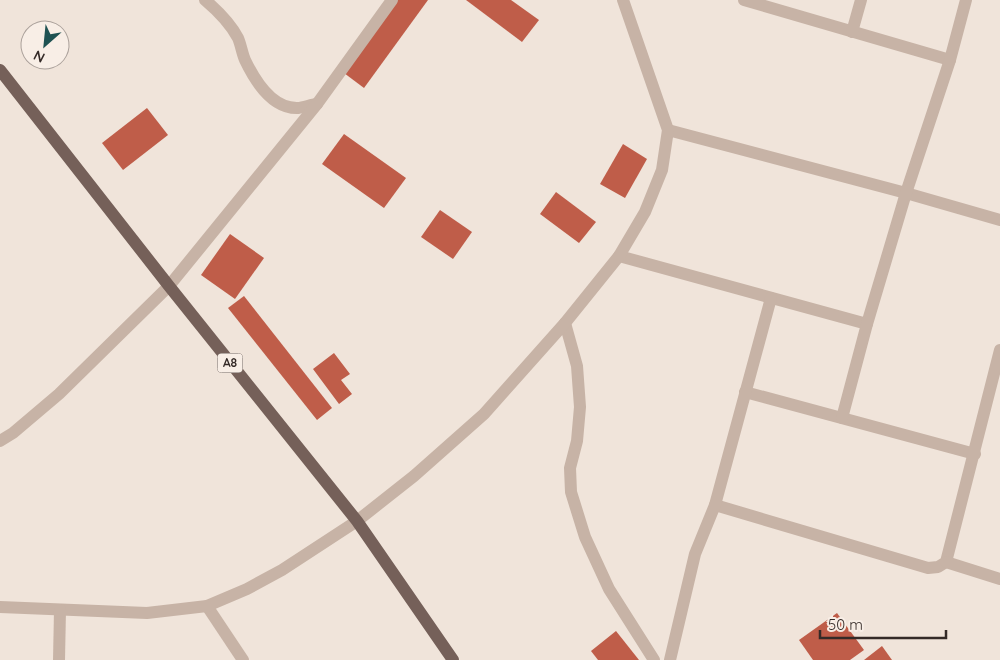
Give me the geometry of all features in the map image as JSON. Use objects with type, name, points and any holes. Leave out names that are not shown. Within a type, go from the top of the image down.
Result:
[{"type":"main road","name":"A8","points":[[0,70],[169,286],[357,521],[453,660]]},
{"type":"street","points":[[205,0],[221,13],[238,38],[245,60],[260,86],[270,97],[282,104],[296,108],[317,104]]},
{"type":"street","points":[[0,440],[13,433],[59,394],[169,286],[317,104],[392,0]]},
{"type":"street","points":[[0,608],[147,613],[207,606],[247,589],[282,570],[357,521],[414,476],[484,414],[565,323],[618,256],[645,212],[662,170],[668,130],[624,0]]},
{"type":"street","points":[[744,0],[950,60]]},
{"type":"street","points":[[852,32],[861,0]]},
{"type":"street","points":[[842,418],[867,324],[906,193],[950,60],[966,0]]},
{"type":"street","points":[[668,130],[1000,220]]},
{"type":"street","points":[[618,256],[867,324]]},
{"type":"street","points":[[670,660],[695,554],[716,505],[771,298]]},
{"type":"street","points":[[565,323],[577,366],[580,407],[577,440],[570,468],[571,492],[585,537],[609,590],[654,660]]},
{"type":"street","points":[[716,505],[928,568],[938,567],[946,562],[1000,350]]},
{"type":"street","points":[[745,392],[975,454]]},
{"type":"street","points":[[946,562],[1000,579]]},
{"type":"street","points":[[207,606],[243,660]]},
{"type":"street","points":[[59,660],[60,610]]},
{"type":"building","points":[[397,0],[428,0],[364,88],[344,73]]},
{"type":"building","points":[[466,0],[511,0],[539,20],[522,42]]},
{"type":"building","points":[[147,108],[168,135],[123,170],[102,143]]},
{"type":"building","points":[[344,134],[406,178],[384,208],[322,164]]},
{"type":"building","points":[[623,144],[647,159],[625,198],[600,184]]},
{"type":"building","points":[[556,192],[596,222],[579,243],[540,214]]},
{"type":"building","points":[[440,210],[472,232],[453,259],[421,237]]},
{"type":"building","points":[[230,234],[264,258],[235,299],[201,275]]},
{"type":"building","points":[[244,296],[332,408],[317,420],[228,308]]},
{"type":"building","points":[[334,353],[350,374],[341,380],[352,394],[339,404],[313,369]]},
{"type":"building","points":[[837,613],[864,650],[850,660],[813,660],[799,640]]},
{"type":"building","points":[[616,631],[639,660],[598,660],[591,651]]},
{"type":"building","points":[[882,646],[892,660],[864,660]]}]
